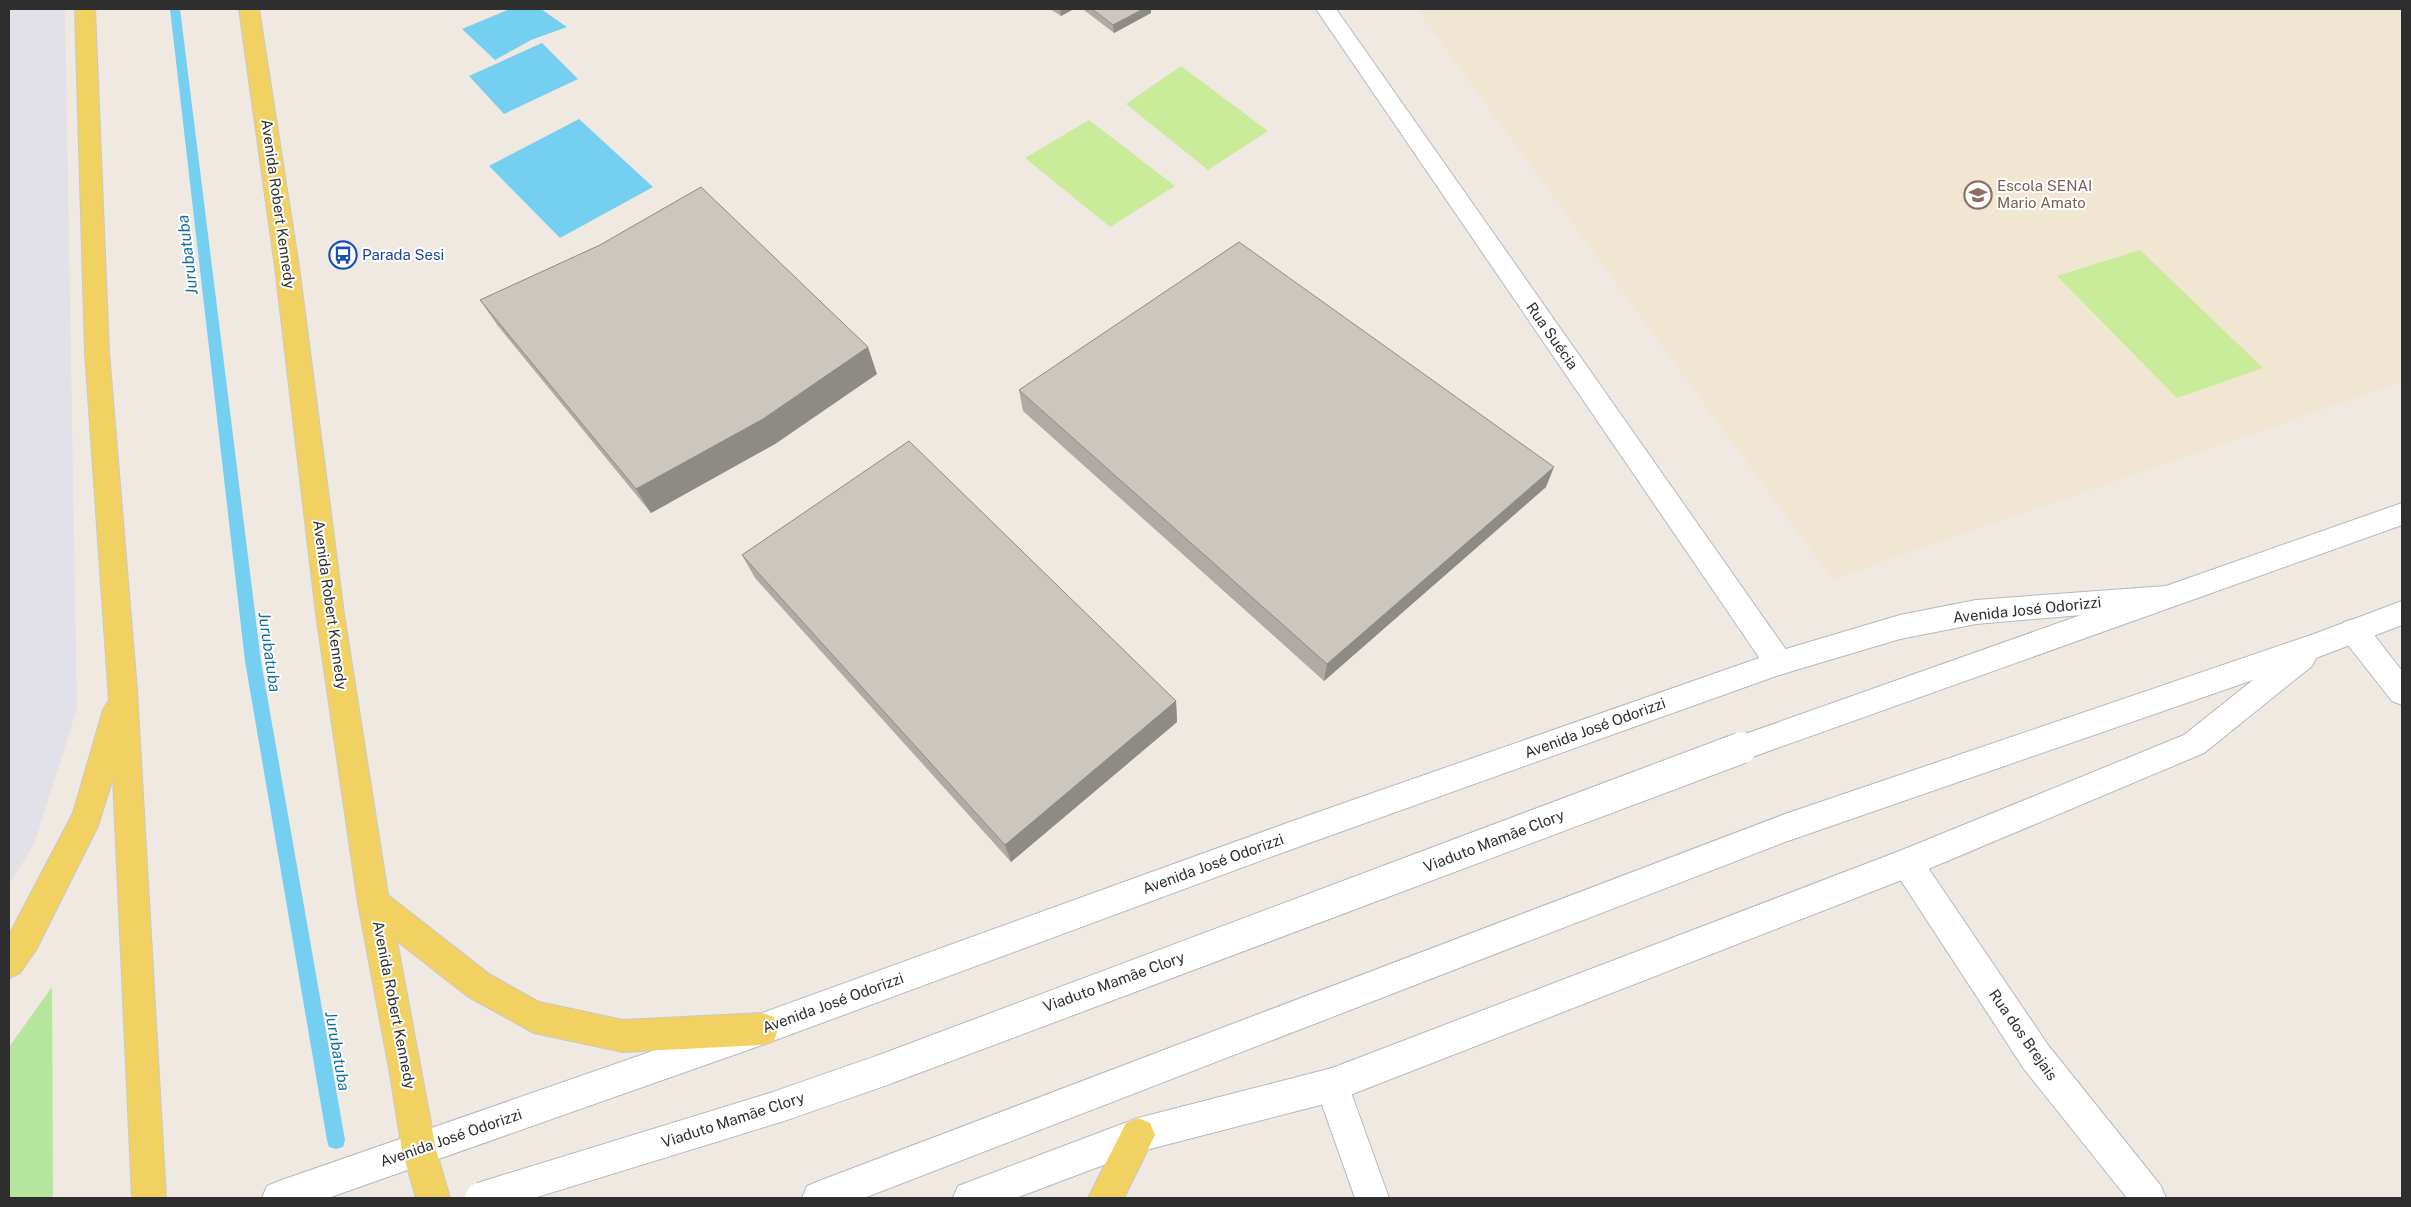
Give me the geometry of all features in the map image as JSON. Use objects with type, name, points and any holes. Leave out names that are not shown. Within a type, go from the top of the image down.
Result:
[{"type":"main road","points":[[85,9],[97,352],[123,690],[149,1198]]},
{"type":"main road","name":"Avenida Robert Kennedy","points":[[249,9],[287,267],[330,614],[374,903],[407,1074],[419,1150],[433,1198]]},
{"type":"main road","points":[[9,962],[25,939],[87,816],[123,690]]},
{"type":"main road","points":[[374,903],[478,985],[534,1017],[623,1036],[762,1029]]},
{"type":"main road","points":[[1104,1198],[1138,1135]]},
{"type":"street","name":"Rua Suécia","points":[[1326,9],[1779,662]]},
{"type":"street","name":"Avenida José Odorizzi","points":[[1741,748],[2402,514]]},
{"type":"street","name":"Avenida José Odorizzi","points":[[279,1198],[762,1029],[1287,837],[1779,662],[1900,627],[1976,612],[2164,597]]},
{"type":"street","points":[[819,1198],[1785,828],[2317,645],[2402,613]]},
{"type":"street","points":[[2354,631],[2402,692]]},
{"type":"street","points":[[970,1198],[1138,1135],[1332,1085],[1907,863],[2194,744],[2317,645]]},
{"type":"street","name":"Viaduto Mamãe Clory","points":[[481,1198],[777,1107],[883,1070],[1741,748]]},
{"type":"street","name":"Rua dos Brejais","points":[[1907,863],[2036,1058],[2149,1198]]},
{"type":"street","points":[[1332,1085],[1372,1198]]},
{"type":"shaded area","points":[[9,9],[65,9],[77,709],[34,844],[9,885]]},
{"type":"shaded area","name":"Escola SENAI Mario Amato","points":[[1417,9],[2402,9],[2402,382],[1832,579]]},
{"type":"green space","points":[[1181,66],[1268,131],[1208,170],[1126,104]]},
{"type":"green space","points":[[1089,120],[1175,186],[1110,227],[1025,158]]},
{"type":"green space","points":[[2140,250],[2263,368],[2177,398],[2057,276]]},
{"type":"green space","points":[[52,987],[53,1198],[9,1198],[9,1047]]},
{"type":"water","points":[[510,9],[541,9],[567,27],[531,40],[495,60],[462,29]]},
{"type":"water","points":[[542,43],[578,79],[504,114],[469,76]]},
{"type":"water","points":[[579,119],[653,187],[560,238],[489,166]]},
{"type":"building","points":[[1092,9],[1143,9],[1113,25]]},
{"type":"building","points":[[701,187],[868,347],[763,419],[636,489],[480,300],[600,245]]},
{"type":"building","points":[[1239,242],[1554,467],[1327,664],[1019,390]]},
{"type":"building","points":[[909,441],[1176,701],[1005,845],[742,555]]},
{"type":"waterway","name":"Jurubatuba","points":[[175,9],[253,661],[336,1140]]},
{"type":"place","name":"Escola SENAI Mario Amato","points":[[1978,195]]},
{"type":"place","name":"Parada Sesi","points":[[343,255]]}]
